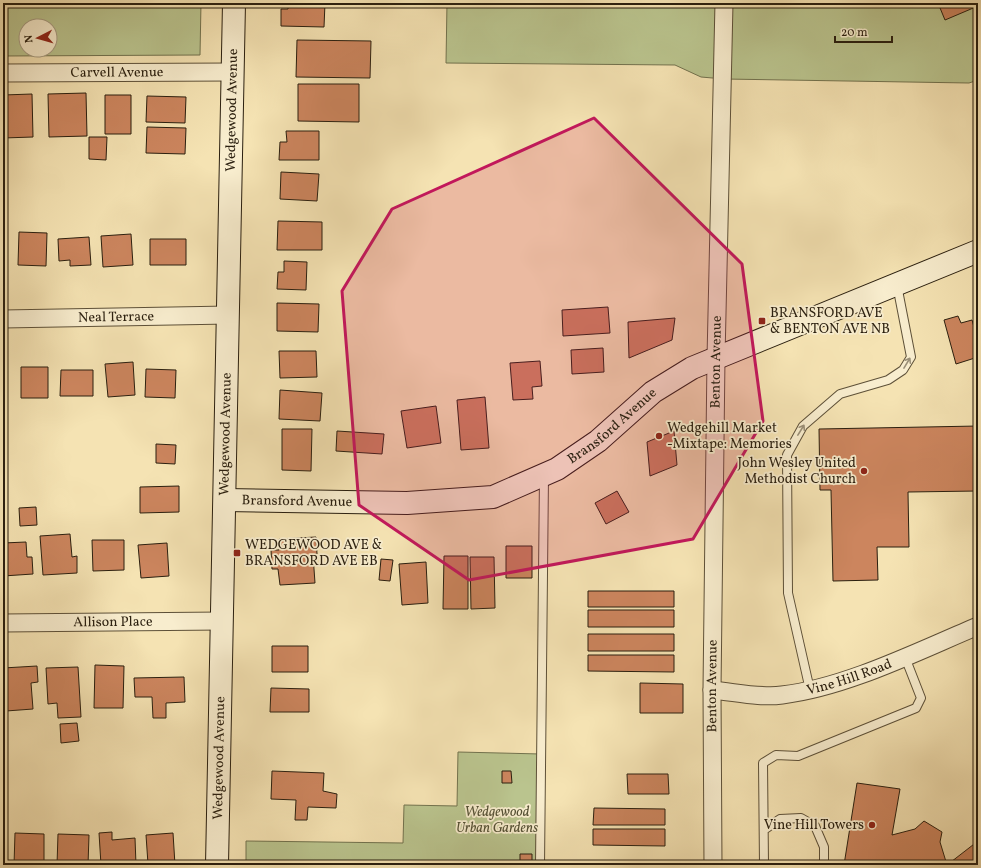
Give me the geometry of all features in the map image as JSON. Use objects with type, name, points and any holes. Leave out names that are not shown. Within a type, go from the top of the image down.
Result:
[{"type":"main road","name":"Wedgewood Avenue","points":[[217,865],[234,3]]},
{"type":"main road","name":"Bransford Avenue","points":[[225,500],[407,503],[493,497],[557,469],[598,441],[653,392],[692,368],[978,251]]},
{"type":"street","name":"Benton Avenue","points":[[713,865],[712,690],[716,358],[724,3]]},
{"type":"street","name":"Carvell Avenue","points":[[3,73],[232,72]]},
{"type":"street","name":"Neal Terrace","points":[[3,319],[229,315]]},
{"type":"street","name":"Allison Place","points":[[3,623],[222,621]]},
{"type":"street","name":"Vine Hill Road","points":[[712,690],[781,695],[810,690],[844,681],[978,626]]},
{"type":"lane","points":[[810,690],[788,593],[787,455],[803,426],[840,394],[888,380],[903,370],[911,356],[896,284]]},
{"type":"lane","points":[[540,865],[544,475]]},
{"type":"lane","points":[[764,865],[763,763],[776,755],[798,756],[916,708],[921,698],[905,656]]},
{"type":"lane","points":[[764,830],[780,819],[802,818],[815,826],[824,847],[824,865]]},
{"type":"highlighted area","points":[[594,118],[742,264],[763,421],[693,539],[469,580],[359,505],[342,291],[392,209]]},
{"type":"green space","points":[[3,3],[201,3],[200,55],[58,56],[58,18],[18,18],[18,56],[3,56]]},
{"type":"green space","points":[[447,3],[978,3],[978,80],[969,83],[724,79],[701,77],[675,65],[446,63]]},
{"type":"green space","name":"Wedgewood Urban Gardens","points":[[458,752],[541,754],[539,865],[246,865],[246,841],[403,843],[404,805],[457,806]]},
{"type":"building","points":[[288,3],[325,3],[324,27],[281,26],[281,9],[288,9]]},
{"type":"building","points":[[938,3],[978,3],[978,6],[945,20]]},
{"type":"building","points":[[297,40],[371,41],[370,78],[296,77]]},
{"type":"building","points":[[298,84],[359,84],[359,122],[298,121]]},
{"type":"building","points":[[86,93],[87,136],[49,137],[48,94]]},
{"type":"building","points":[[32,94],[33,137],[3,138],[3,95]]},
{"type":"building","points":[[105,95],[131,95],[131,134],[105,134]]},
{"type":"building","points":[[147,96],[186,97],[185,123],[146,122]]},
{"type":"building","points":[[147,127],[186,128],[185,154],[146,153]]},
{"type":"building","points":[[286,131],[319,131],[319,160],[279,160],[280,142],[287,142]]},
{"type":"building","points":[[89,137],[107,137],[106,160],[89,159]]},
{"type":"building","points":[[281,172],[319,174],[317,201],[280,199]]},
{"type":"building","points":[[3,219],[7,219],[6,270],[3,270]]},
{"type":"building","points":[[278,221],[322,222],[322,250],[277,250]]},
{"type":"building","points":[[19,232],[47,233],[46,266],[18,265]]},
{"type":"building","points":[[131,234],[133,265],[103,267],[101,236]]},
{"type":"building","points":[[89,237],[91,265],[70,266],[70,260],[59,261],[58,239]]},
{"type":"building","points":[[150,239],[186,239],[186,265],[150,265]]},
{"type":"building","points":[[284,261],[307,262],[306,290],[277,289],[278,272],[284,272]]},
{"type":"building","points":[[277,303],[319,304],[318,332],[277,331]]},
{"type":"building","points":[[608,307],[610,333],[563,336],[562,310]]},
{"type":"building","points":[[958,316],[961,323],[972,320],[978,341],[978,357],[956,364],[944,320]]},
{"type":"building","points":[[675,318],[672,340],[629,358],[628,322]]},
{"type":"building","points":[[603,348],[604,372],[572,374],[571,350]]},
{"type":"building","points":[[279,351],[316,351],[317,377],[280,378]]},
{"type":"building","points":[[540,361],[542,386],[532,387],[533,399],[513,400],[510,363]]},
{"type":"building","points":[[133,362],[135,395],[108,397],[105,364]]},
{"type":"building","points":[[21,367],[48,367],[48,398],[21,398]]},
{"type":"building","points":[[146,369],[176,370],[175,398],[145,397]]},
{"type":"building","points":[[3,370],[6,397],[3,397]]},
{"type":"building","points":[[61,370],[93,370],[93,396],[60,396]]},
{"type":"building","points":[[280,390],[322,393],[320,421],[279,419]]},
{"type":"building","points":[[485,397],[489,448],[461,450],[457,400]]},
{"type":"building","points":[[436,406],[441,443],[407,448],[401,411]]},
{"type":"building","points":[[978,426],[978,491],[908,492],[909,547],[877,547],[878,580],[833,581],[831,490],[820,490],[819,429]]},
{"type":"building","points":[[282,429],[312,429],[311,471],[282,470]]},
{"type":"building","points":[[337,431],[384,434],[382,454],[336,451]]},
{"type":"building","points":[[674,431],[677,465],[650,476],[647,442]]},
{"type":"building","points":[[156,444],[176,445],[175,464],[156,463]]},
{"type":"building","points":[[179,486],[179,512],[140,513],[140,487]]},
{"type":"building","points":[[617,491],[629,512],[606,524],[595,503]]},
{"type":"building","points":[[36,507],[37,525],[20,526],[19,508]]},
{"type":"building","points":[[70,534],[72,557],[77,556],[77,573],[43,575],[40,536]]},
{"type":"building","points":[[316,537],[317,554],[313,555],[315,583],[280,585],[278,569],[272,569],[271,550],[279,550],[279,539]]},
{"type":"building","points":[[92,540],[124,540],[124,570],[93,571]]},
{"type":"building","points":[[26,542],[27,557],[32,557],[33,574],[3,576],[3,543]]},
{"type":"building","points":[[167,543],[169,576],[141,578],[138,545]]},
{"type":"building","points":[[506,546],[532,546],[532,578],[506,578]]},
{"type":"building","points":[[444,556],[468,556],[468,609],[443,609]]},
{"type":"building","points":[[470,557],[494,557],[495,608],[471,609]]},
{"type":"building","points":[[381,559],[393,560],[390,581],[379,580]]},
{"type":"building","points":[[426,562],[428,603],[402,605],[399,564]]},
{"type":"building","points":[[588,591],[674,591],[674,607],[588,607]]},
{"type":"building","points":[[588,610],[674,610],[674,627],[588,627]]},
{"type":"building","points":[[588,634],[674,634],[674,651],[588,651]]},
{"type":"building","points":[[272,646],[308,646],[308,672],[272,672]]},
{"type":"building","points":[[588,655],[674,655],[674,672],[588,671]]},
{"type":"building","points":[[95,665],[124,666],[123,708],[94,708]]},
{"type":"building","points":[[37,666],[38,682],[31,683],[33,709],[6,711],[3,668]]},
{"type":"building","points":[[78,667],[81,717],[58,718],[57,703],[48,704],[46,668]]},
{"type":"building","points":[[184,677],[185,702],[166,703],[166,718],[153,718],[152,697],[135,697],[134,678]]},
{"type":"building","points":[[640,683],[683,684],[683,713],[640,713]]},
{"type":"building","points":[[271,688],[309,689],[309,712],[270,712]]},
{"type":"building","points":[[77,723],[79,741],[61,743],[60,724]]},
{"type":"building","points":[[272,771],[324,773],[323,791],[337,794],[336,808],[308,807],[307,820],[295,820],[296,800],[271,799]]},
{"type":"building","points":[[502,771],[511,771],[512,783],[502,783]]},
{"type":"building","points":[[627,774],[668,774],[669,794],[628,794]]},
{"type":"building","name":"Vine Hill Towers","points":[[857,783],[900,789],[892,835],[915,829],[924,821],[942,832],[940,842],[947,865],[844,865]]},
{"type":"building","points":[[594,808],[665,809],[665,825],[593,825]]},
{"type":"building","points":[[593,829],[665,829],[665,846],[593,845]]},
{"type":"building","points":[[112,832],[112,840],[135,838],[136,865],[101,865],[99,833]]},
{"type":"building","points":[[15,833],[44,834],[44,865],[14,865]]},
{"type":"building","points":[[173,833],[175,865],[148,864],[146,835]]},
{"type":"building","points":[[58,834],[89,835],[88,865],[57,865]]},
{"type":"building","points":[[978,841],[978,865],[947,865]]},
{"type":"building","points":[[520,854],[532,854],[532,865],[520,865]]},
{"type":"building","points":[[630,863],[660,864],[660,865],[630,865]]},
{"type":"place","name":"BRANSFORD AVE & BENTON AVE NB","points":[[762,321]]},
{"type":"place","name":"Wedgehill Market -Mixtape: Memories","points":[[659,436]]},
{"type":"place","name":"John Wesley United Methodist Church","points":[[864,471]]},
{"type":"place","name":"WEDGEWOOD AVE & BRANSFORD AVE EB","points":[[237,553]]},
{"type":"place","name":"Vine Hill Towers","points":[[872,825]]}]
